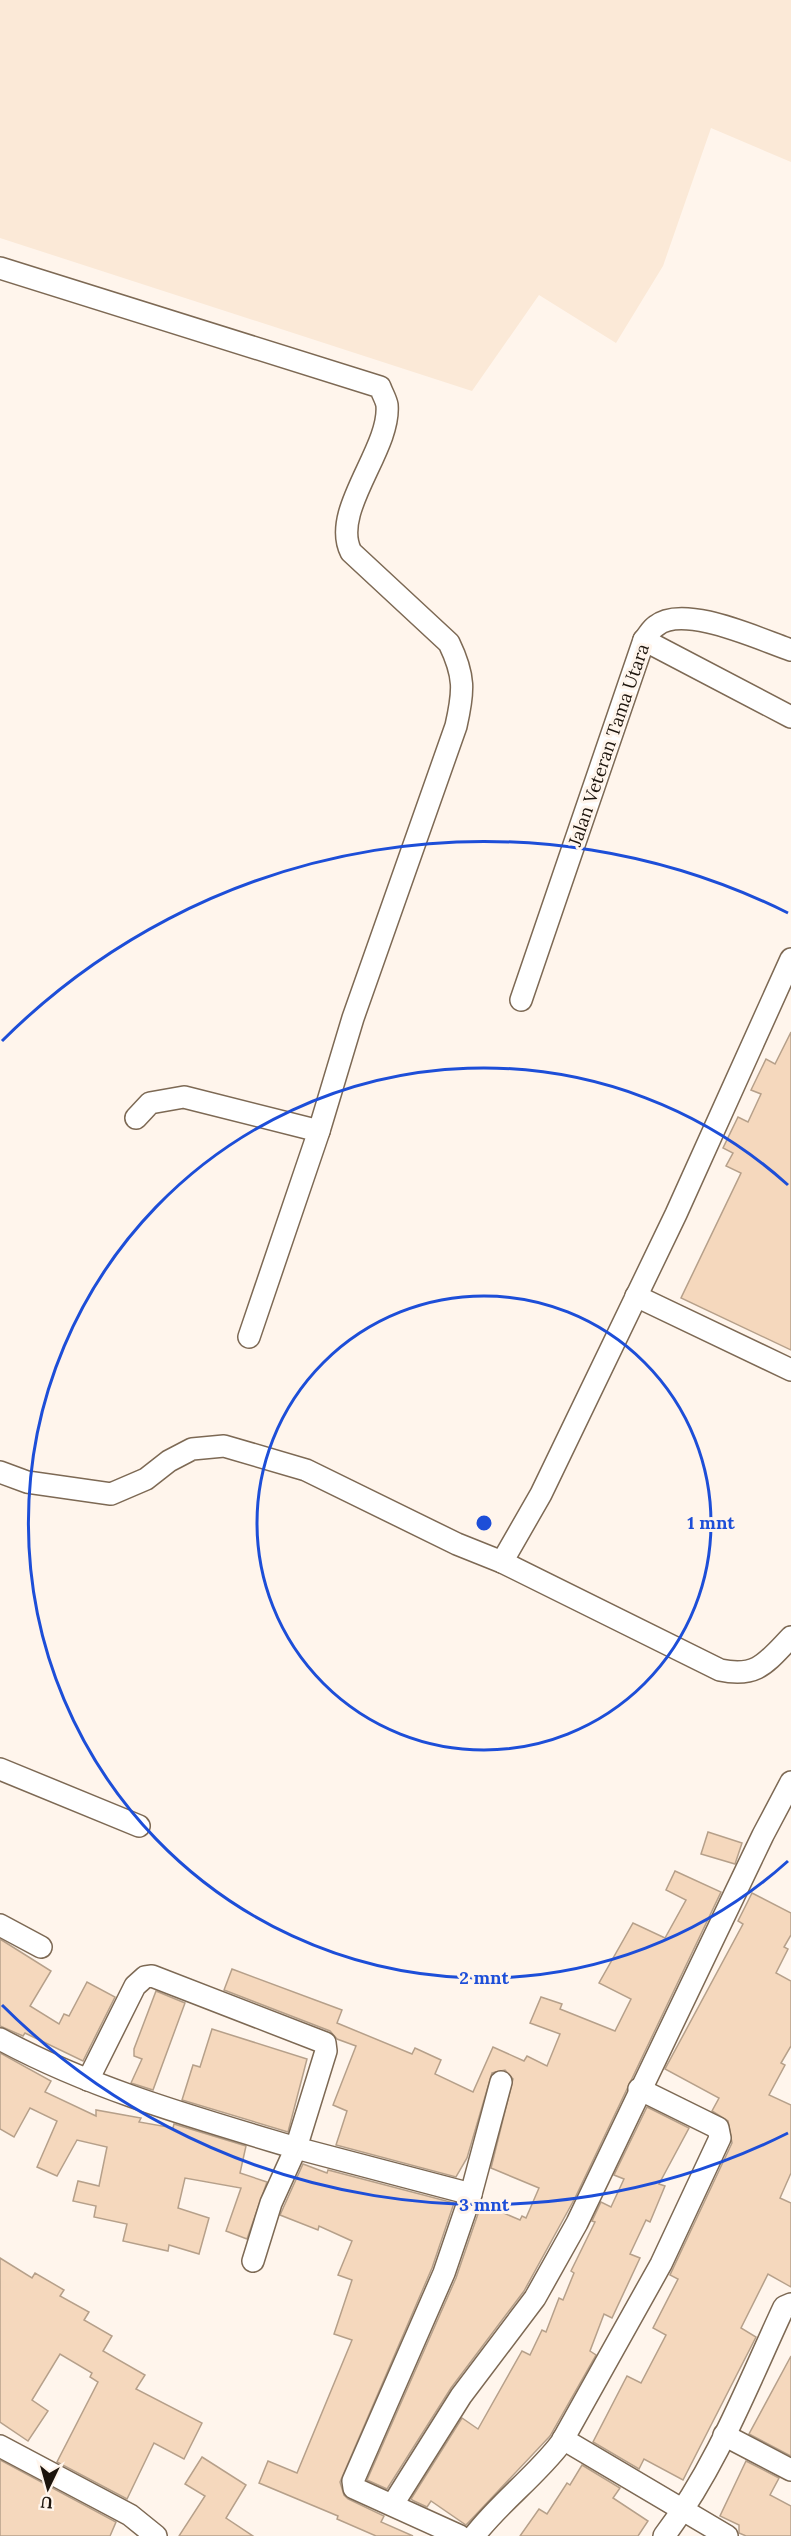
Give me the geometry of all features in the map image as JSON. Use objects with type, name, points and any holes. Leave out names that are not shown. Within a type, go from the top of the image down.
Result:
[{"type":"street","points":[[0,268],[380,387],[387,403],[385,425],[349,517],[347,543],[351,552],[449,643],[458,662],[463,693],[456,726],[353,1018],[319,1131],[249,1337]]},
{"type":"street","name":"Jalan Veteran Tama Utara","points":[[521,1000],[644,640],[657,625],[676,618],[704,620],[791,650]]},
{"type":"street","points":[[644,640],[791,717]]},
{"type":"street","points":[[501,1562],[541,1494],[676,1214],[791,959]]},
{"type":"street","points":[[136,1118],[150,1103],[184,1097],[319,1131]]},
{"type":"street","points":[[636,1296],[791,1370]]},
{"type":"street","points":[[0,1472],[27,1482],[111,1494],[146,1479],[169,1461],[192,1449],[224,1446],[306,1470],[457,1544],[501,1562],[720,1670],[740,1674],[758,1668],[791,1637]]},
{"type":"street","points":[[0,1769],[139,1826]]},
{"type":"street","points":[[393,2504],[461,2396],[535,2298],[577,2223],[639,2089],[763,1834],[791,1782]]},
{"type":"street","points":[[0,1925],[41,1947]]},
{"type":"street","points":[[88,2080],[135,1986],[145,1977],[163,1979],[324,2043],[326,2051],[296,2148],[271,2203],[253,2261]]},
{"type":"street","points":[[0,2039],[88,2080],[190,2116],[296,2148],[471,2194]]},
{"type":"street","points":[[460,2536],[354,2488],[353,2478],[432,2303],[471,2194],[501,2082]]},
{"type":"street","points":[[474,2536],[491,2513],[542,2467],[563,2439],[661,2264],[720,2138],[718,2128],[639,2089]]},
{"type":"street","points":[[664,2536],[684,2509],[724,2435],[784,2307],[791,2304]]},
{"type":"street","points":[[724,2435],[791,2470]]},
{"type":"street","points":[[563,2439],[726,2536]]},
{"type":"street","points":[[0,2446],[130,2515],[156,2536]]},
{"type":"shaded area","points":[[0,0],[791,0],[791,162],[711,128],[663,266],[616,343],[539,295],[472,391],[0,238]]},
{"type":"building","points":[[791,1032],[791,1350],[681,1298],[741,1173],[726,1166],[733,1153],[723,1148],[738,1117],[748,1122],[761,1094],[751,1090],[766,1059],[775,1064]]},
{"type":"building","points":[[708,1832],[742,1843],[735,1864],[701,1854]]},
{"type":"building","points":[[675,1871],[721,1892],[575,2198],[524,2291],[451,2388],[387,2489],[367,2480],[456,2278],[480,2208],[485,2210],[487,2206],[520,2220],[522,2216],[526,2218],[539,2188],[491,2168],[513,2079],[505,2070],[492,2073],[467,2158],[456,2177],[336,2145],[347,2111],[333,2105],[356,2046],[337,2039],[330,2031],[224,1990],[232,1969],[342,2010],[337,2023],[412,2054],[415,2048],[441,2060],[435,2074],[473,2092],[493,2047],[524,2061],[527,2056],[547,2066],[560,2034],[530,2023],[541,1997],[562,2004],[560,2009],[615,2031],[631,1999],[599,1983],[633,1923],[665,1938],[686,1900],[666,1890]]},
{"type":"building","points":[[752,1893],[791,1913],[791,1935],[784,1947],[788,1949],[776,1973],[791,1981],[791,2046],[781,2063],[785,2065],[769,2095],[791,2105],[791,2173],[780,2198],[791,2203],[791,2287],[768,2274],[741,2328],[756,2337],[683,2480],[644,2459],[639,2469],[593,2442],[627,2376],[641,2383],[666,2335],[653,2328],[678,2279],[670,2275],[732,2143],[728,2121],[712,2111],[719,2098],[665,2069],[743,1924],[738,1921]]},
{"type":"building","points":[[0,1939],[51,1971],[30,2006],[59,2024],[64,2014],[69,2016],[87,1982],[115,1997],[83,2061],[25,2033],[23,2036],[0,2026]]},
{"type":"building","points":[[156,1991],[185,2003],[153,2090],[131,2083],[142,2059],[134,2056],[134,2049]]},
{"type":"building","points":[[212,2029],[307,2059],[288,2132],[182,2100],[193,2065],[200,2067]]},
{"type":"building","points":[[0,2053],[51,2081],[45,2092],[96,2116],[96,2110],[141,2118],[139,2122],[173,2128],[174,2124],[246,2146],[240,2173],[267,2182],[247,2239],[226,2231],[241,2188],[185,2178],[178,2208],[209,2218],[199,2254],[169,2245],[168,2251],[123,2241],[127,2224],[94,2217],[96,2206],[73,2201],[78,2181],[99,2186],[107,2147],[77,2140],[57,2176],[37,2167],[57,2121],[30,2108],[14,2137],[0,2129]]},
{"type":"building","points":[[647,2107],[689,2128],[659,2184],[665,2186],[650,2222],[646,2220],[630,2254],[640,2258],[612,2318],[604,2314],[590,2351],[596,2355],[550,2436],[466,2525],[431,2501],[427,2507],[414,2501],[411,2499],[462,2418],[478,2429],[522,2351],[530,2355],[542,2330],[546,2332],[559,2298],[563,2300],[574,2273],[571,2271],[595,2222],[592,2221],[601,2202],[611,2207],[624,2179],[614,2175]]},
{"type":"building","points":[[303,2164],[327,2173],[328,2170],[454,2203],[432,2268],[340,2482],[344,2495],[348,2499],[384,2516],[381,2522],[413,2536],[376,2536],[337,2519],[338,2516],[259,2483],[268,2461],[297,2473],[352,2340],[334,2334],[352,2280],[338,2275],[352,2241],[319,2226],[318,2230],[280,2215]]},
{"type":"building","points":[[0,2258],[32,2278],[35,2273],[64,2290],[60,2296],[89,2312],[84,2320],[112,2336],[103,2351],[145,2375],[136,2389],[202,2423],[184,2459],[154,2443],[127,2499],[57,2462],[98,2382],[90,2377],[92,2373],[60,2354],[32,2400],[48,2411],[28,2441],[0,2422]]},
{"type":"building","points":[[791,2356],[791,2456],[749,2434]]},
{"type":"building","points":[[202,2457],[246,2485],[226,2518],[253,2536],[179,2536],[205,2496],[185,2484]]},
{"type":"building","points":[[0,2460],[116,2522],[110,2536],[0,2536]]},
{"type":"building","points":[[746,2461],[779,2478],[770,2495],[791,2506],[791,2536],[746,2536],[739,2533],[739,2525],[720,2516]]},
{"type":"building","points":[[582,2465],[620,2488],[613,2498],[648,2521],[638,2536],[520,2536],[539,2509],[547,2514],[567,2483],[570,2485]]}]
